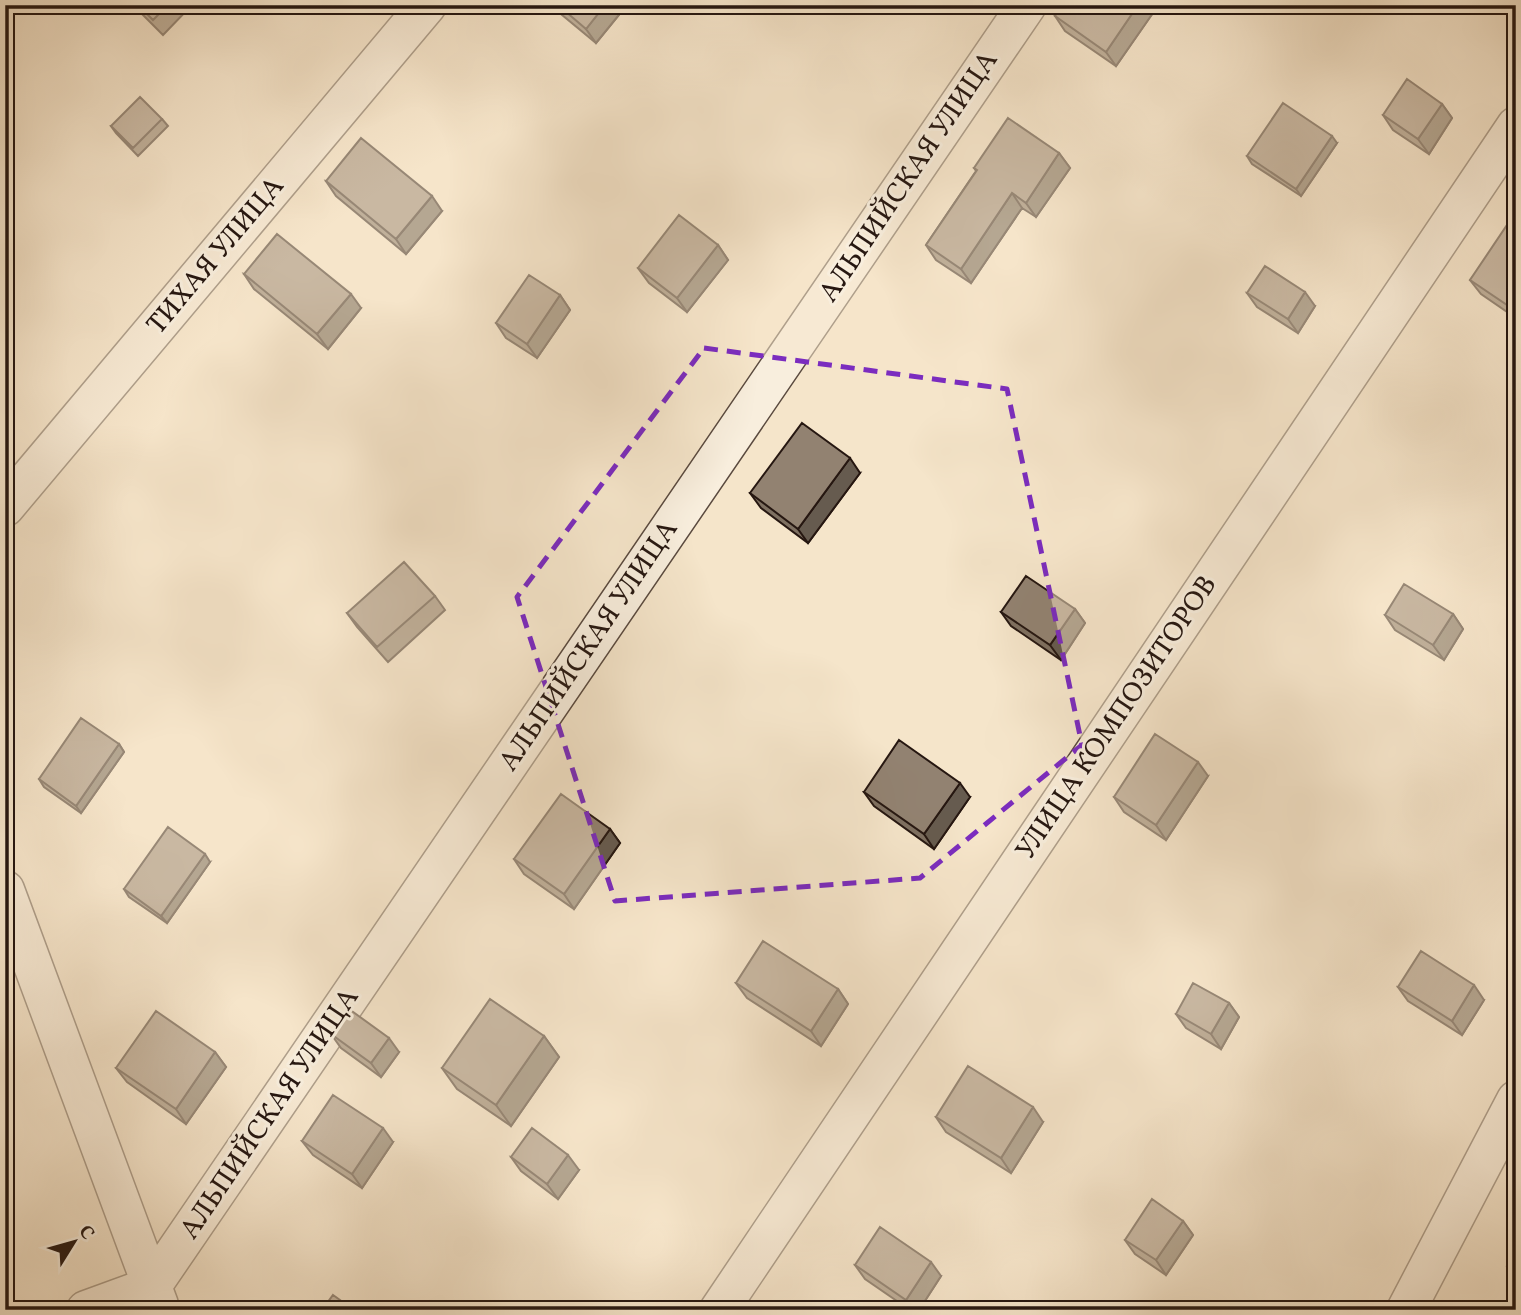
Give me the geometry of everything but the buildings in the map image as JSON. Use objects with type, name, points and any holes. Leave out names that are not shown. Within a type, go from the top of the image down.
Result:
[{"type":"street","name":"ТИХАЯ УЛИЦА","points":[[5,507],[427,5]]},
{"type":"street","name":"АЛЬПИЙСКАЯ УЛИЦА","points":[[157,1298],[1027,5]]},
{"type":"street","name":"УЛИЦА КОМПОЗИТОРОВ","points":[[719,1310],[1516,126]]},
{"type":"street","points":[[5,890],[157,1298],[86,1310]]},
{"type":"street","points":[[1406,1310],[1516,1100]]},
{"type":"highlighted area","points":[[704,348],[1007,389],[1082,745],[920,878],[615,901],[517,597]]}]
